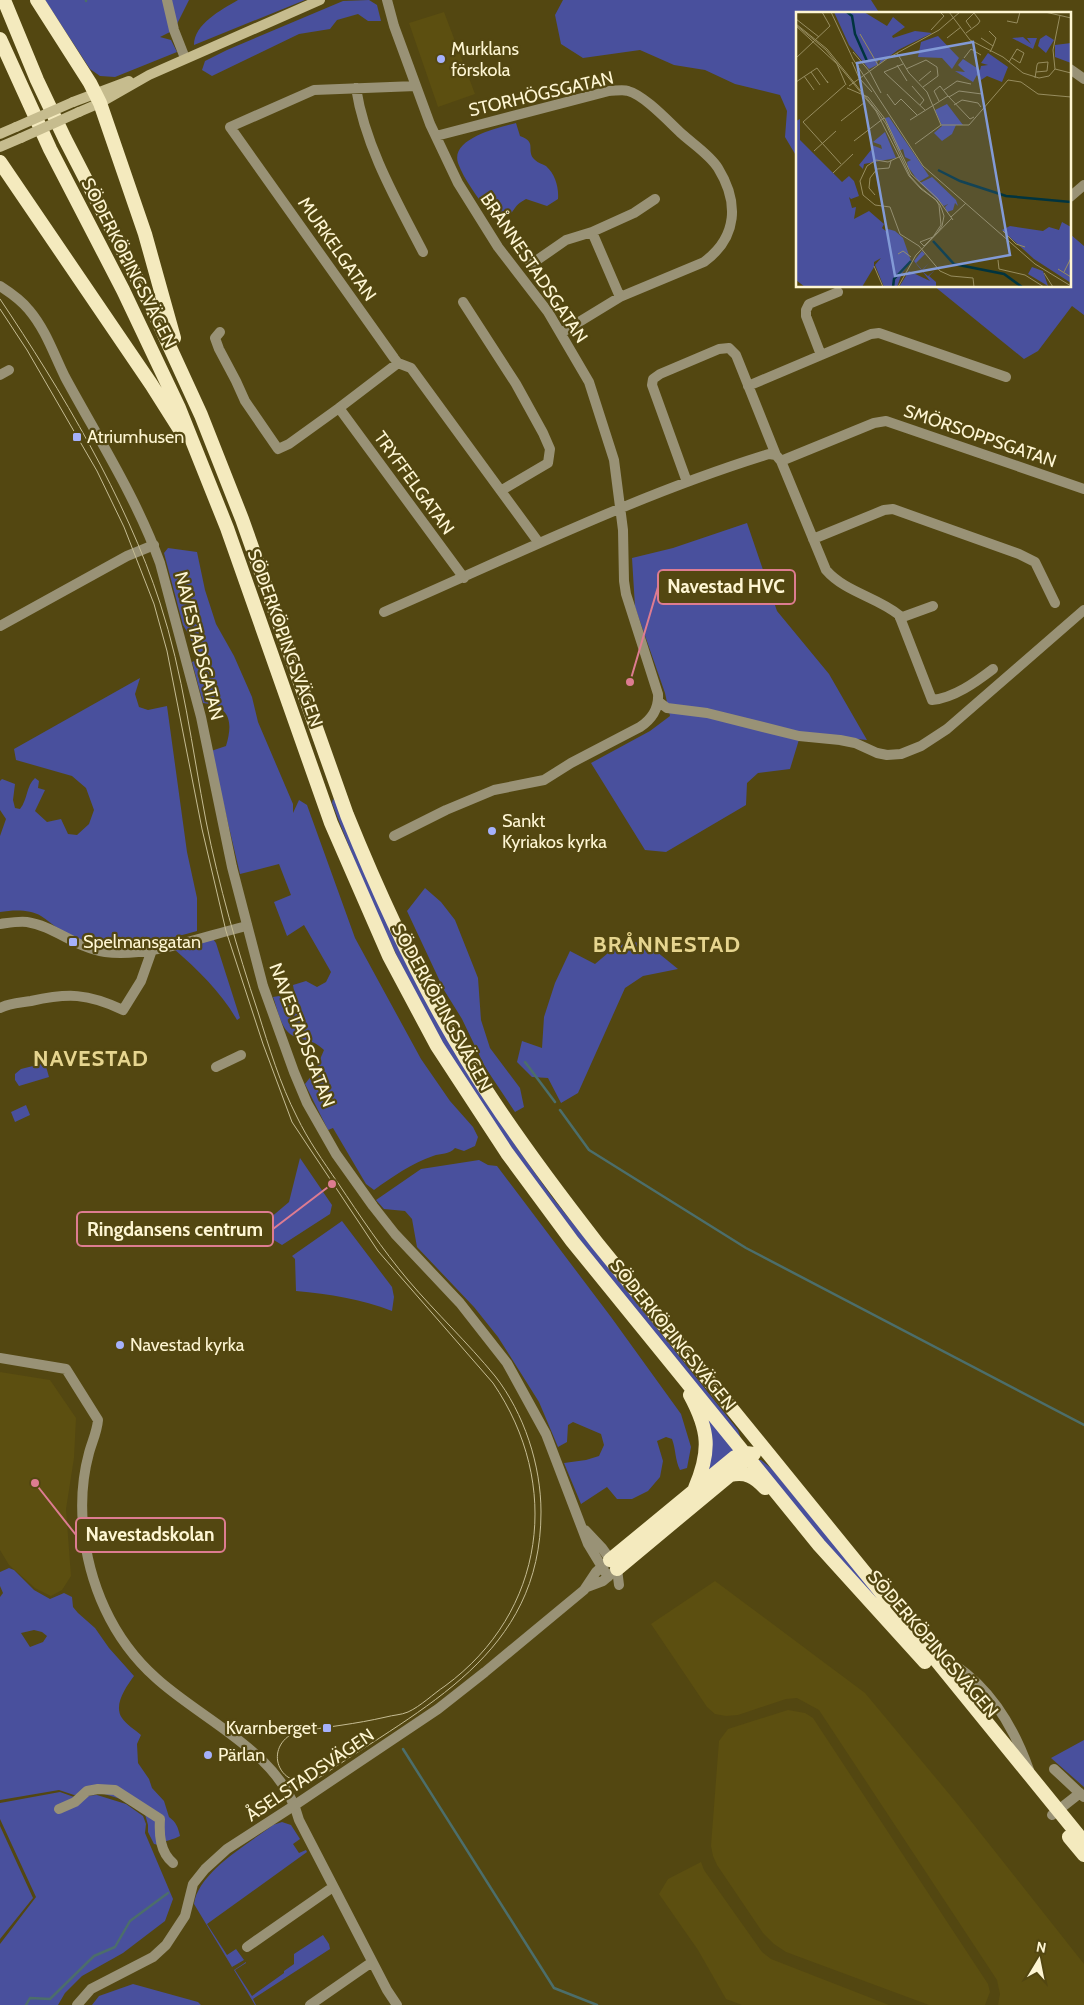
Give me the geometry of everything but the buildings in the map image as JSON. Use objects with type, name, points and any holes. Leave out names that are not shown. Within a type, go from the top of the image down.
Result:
[{"type":"highway","name":"SÖDERKÖPINGSVÄGEN","points":[[4,0],[37,80],[65,139],[181,368],[232,492],[347,815],[400,937],[467,1061],[546,1178],[745,1428],[774,1460],[1031,1776],[1084,1855]]},
{"type":"highway","points":[[37,0],[98,98],[145,234],[181,368]]},
{"type":"highway","name":"SÖDERKÖPINGSVÄGEN","points":[[0,39],[50,148],[154,353],[206,472],[331,823],[368,909],[407,990],[452,1070],[507,1153],[572,1241],[674,1368],[746,1453],[819,1545],[1055,1812],[1084,1842]]},
{"type":"highway","points":[[0,162],[151,384],[206,472]]},
{"type":"highway","points":[[674,1368],[697,1408],[707,1440],[703,1470],[693,1491]]},
{"type":"highway","points":[[609,1569],[730,1475],[742,1463],[748,1439],[745,1428]]},
{"type":"highway","points":[[609,1569],[693,1491],[735,1457],[746,1453],[774,1460]]},
{"type":"highway","points":[[730,1475],[744,1474],[758,1480],[819,1545]]},
{"type":"main road","points":[[0,147],[79,112],[98,98],[149,74],[320,0]]},
{"type":"main road","points":[[0,134],[73,102],[98,98]]},
{"type":"street","points":[[166,0],[174,30],[185,58]]},
{"type":"street","name":"BRÅNNESTADSGATAN","points":[[387,0],[394,26],[416,86],[436,136],[458,183],[498,247],[548,312],[589,382],[614,460],[623,530],[625,586],[659,702]]},
{"type":"street","points":[[1072,70],[1084,79]]},
{"type":"street","name":"MURKELGATAN","points":[[416,86],[314,90],[230,127],[398,363],[411,368],[539,543]]},
{"type":"street","points":[[356,88],[360,113],[376,156],[394,198],[423,252]]},
{"type":"street","name":"STORHÖGSGATAN","points":[[436,136],[609,90],[629,91],[651,105],[717,167],[729,191],[733,210],[732,224],[722,247],[704,262],[620,297],[561,333]]},
{"type":"street","points":[[1072,194],[1084,184]]},
{"type":"street","points":[[530,265],[566,240],[592,232],[634,213],[655,199]]},
{"type":"street","points":[[592,232],[620,297]]},
{"type":"street","name":"NAVESTADSGATAN","points":[[0,286],[15,296],[29,310],[42,328],[65,376],[141,513],[154,544],[201,717],[247,926],[263,986],[307,1103],[319,1126],[351,1176],[373,1206],[395,1234],[460,1303],[507,1363],[536,1414],[554,1451],[582,1527],[609,1569]]},
{"type":"street","points":[[821,355],[806,316],[806,310],[809,304],[838,292]]},
{"type":"street","points":[[464,302],[516,384],[550,449],[548,463],[502,490]]},
{"type":"street","points":[[220,332],[215,338],[219,349],[245,401],[278,449],[290,444],[398,363]]},
{"type":"street","points":[[748,386],[871,334],[879,333],[1006,377]]},
{"type":"street","points":[[687,482],[652,385],[653,380],[660,374],[719,349],[729,348],[736,355],[826,570],[836,581],[890,608],[900,618],[932,700],[944,699],[980,679],[993,669]]},
{"type":"street","name":"TRYFFELGATAN","points":[[340,408],[464,578]]},
{"type":"street","name":"SMÖRSOPPSGATAN","points":[[620,508],[687,482],[769,454],[778,458],[874,423],[886,421],[1084,490]]},
{"type":"street","points":[[384,612],[620,508]]},
{"type":"street","points":[[813,539],[884,510],[893,509],[1019,554],[1035,562],[1055,603]]},
{"type":"street","points":[[0,626],[127,556],[154,544]]},
{"type":"street","points":[[900,618],[933,606]]},
{"type":"street","points":[[394,836],[446,810],[494,790],[544,780],[640,727],[648,721],[659,702],[667,708],[707,713],[799,736],[855,743],[887,756],[901,754],[921,746],[947,729],[1084,610]]},
{"type":"street","points":[[0,924],[25,922],[40,925],[84,946],[102,952],[122,954],[152,950],[247,926]]},
{"type":"street","points":[[0,1008],[19,1002],[64,994],[92,998],[123,1010],[141,981],[152,950]]},
{"type":"street","points":[[216,1067],[241,1055]]},
{"type":"street","points":[[0,1358],[66,1369],[98,1420],[86,1470],[83,1524],[86,1554],[99,1594],[115,1630],[155,1678],[226,1730],[271,1770],[295,1806],[299,1820],[333,1887],[397,2005]]},
{"type":"street","name":"ÅSELSTADSVÄGEN","points":[[77,2005],[91,1989],[152,1957],[166,1946],[185,1916],[193,1884],[205,1869],[227,1849],[295,1806],[438,1709],[587,1587],[603,1581],[609,1569]]},
{"type":"street","points":[[1054,1769],[1082,1795],[1055,1812]]},
{"type":"street","points":[[60,1809],[75,1802],[88,1791],[98,1789],[115,1790],[160,1819],[159,1836],[166,1857],[173,1863]]},
{"type":"street","points":[[247,1947],[333,1887]]},
{"type":"street","points":[[310,2005],[372,1962]]},
{"type":"shaded area","points":[[45,0],[189,0],[174,30],[160,37],[171,40],[177,52],[115,77],[100,76],[90,69]]},
{"type":"shaded area","points":[[238,0],[305,0],[194,45],[195,37],[203,24]]},
{"type":"shaded area","points":[[369,0],[377,5],[381,21],[368,21],[358,14],[337,20],[330,29],[299,34],[212,76],[202,70],[205,61],[227,50],[343,1]]},
{"type":"shaded area","points":[[563,0],[871,0],[879,12],[796,12],[796,156],[785,137],[787,111],[780,95],[735,84],[705,70],[674,65],[640,50],[583,58],[561,44],[555,15]]},
{"type":"shaded area","name":"Murklans förskola","points":[[444,12],[475,94],[438,107],[409,23]]},
{"type":"shaded area","points":[[516,123],[520,136],[529,141],[532,157],[546,166],[554,177],[558,190],[558,199],[547,206],[526,199],[509,214],[488,212],[464,176],[458,163],[458,154],[469,140],[478,135]]},
{"type":"shaded area","points":[[1072,236],[1084,246],[1084,315],[1072,306],[1038,351],[1024,359],[936,288],[1072,288]]},
{"type":"shaded area","points":[[747,523],[777,611],[829,674],[867,740],[801,733],[790,769],[758,773],[747,783],[746,805],[666,852],[645,850],[591,763],[650,731],[670,716],[665,693],[635,607],[632,558],[673,548]]},
{"type":"shaded area","points":[[168,548],[197,552],[205,590],[216,624],[234,656],[252,697],[258,722],[293,804],[293,813],[299,800],[307,805],[355,938],[421,1059],[450,1101],[473,1127],[478,1137],[475,1146],[464,1151],[455,1148],[448,1153],[417,1162],[374,1190],[366,1184],[333,1128],[328,1130],[305,1084],[315,1071],[324,1050],[314,1043],[291,1035],[287,1031],[283,1026],[273,997],[279,996],[288,1002],[295,997],[293,985],[306,981],[317,987],[326,982],[331,972],[304,925],[287,936],[274,902],[291,895],[279,864],[240,874],[211,751],[226,746],[229,730],[228,717],[219,708],[203,703],[192,662],[204,657],[200,654],[183,625],[164,553]]},
{"type":"shaded area","points":[[140,678],[135,694],[139,707],[148,710],[167,706],[187,852],[197,898],[197,931],[137,945],[107,946],[72,938],[41,916],[32,912],[0,912],[0,836],[6,819],[0,810],[0,781],[2,779],[15,784],[13,800],[15,808],[20,809],[32,781],[35,778],[39,781],[38,788],[45,790],[35,811],[47,822],[61,819],[68,834],[77,835],[89,824],[94,810],[86,788],[72,776],[16,760],[14,749]]},
{"type":"shaded area","points":[[333,799],[513,1142],[552,1197],[738,1430],[742,1442],[560,1214],[491,1119],[459,1070],[422,1006],[389,939],[345,837],[332,803]]},
{"type":"shaded area","points":[[425,888],[441,902],[455,920],[478,978],[481,1020],[490,1048],[520,1088],[524,1107],[515,1112],[485,1067],[462,1019],[444,990],[407,911]]},
{"type":"shaded area","points":[[213,939],[216,943],[240,1018],[237,1020],[209,982],[174,949]]},
{"type":"shaded area","points":[[629,942],[646,943],[678,969],[643,976],[625,988],[578,1093],[561,1103],[548,1078],[532,1077],[517,1062],[522,1041],[542,1048],[544,1017],[555,983],[570,951],[595,964],[614,948]]},
{"type":"shaded area","points":[[45,1063],[49,1077],[19,1086],[15,1080],[15,1074],[21,1069]]},
{"type":"shaded area","points":[[26,1105],[30,1115],[15,1122],[11,1112]]},
{"type":"shaded area","points":[[300,1158],[332,1205],[330,1214],[282,1245],[259,1231],[263,1224],[289,1202]]},
{"type":"shaded area","points":[[479,1160],[488,1165],[497,1166],[611,1317],[681,1414],[691,1447],[687,1468],[680,1470],[672,1439],[666,1437],[657,1441],[663,1461],[660,1477],[648,1491],[632,1499],[617,1499],[607,1487],[581,1504],[564,1463],[599,1456],[604,1445],[601,1434],[573,1422],[568,1425],[567,1442],[558,1447],[539,1402],[498,1337],[474,1307],[417,1247],[412,1219],[405,1211],[384,1209],[376,1200],[421,1169]]},
{"type":"shaded area","points":[[342,1221],[392,1287],[394,1297],[392,1311],[369,1303],[345,1298],[296,1291],[295,1259],[292,1256]]},
{"type":"shaded area","points":[[0,1372],[50,1380],[76,1418],[74,1458],[66,1509],[71,1576],[62,1590],[51,1596],[35,1588],[9,1565],[0,1550]]},
{"type":"shaded area","points":[[707,1418],[738,1448],[706,1477]]},
{"type":"shaded area","points":[[757,1460],[761,1460],[772,1469],[883,1603],[881,1605],[798,1512]]},
{"type":"shaded area","points":[[9,1568],[14,1570],[34,1590],[50,1599],[64,1593],[72,1597],[73,1607],[95,1628],[109,1648],[134,1676],[122,1696],[119,1708],[120,1713],[122,1718],[141,1735],[137,1744],[138,1763],[149,1779],[152,1788],[164,1801],[169,1817],[176,1825],[180,1836],[159,1845],[154,1844],[148,1832],[145,1814],[127,1801],[98,1792],[74,1795],[59,1790],[0,1800],[0,1597],[3,1593],[0,1586],[0,1572]],"holes":[[[34,1630],[42,1632],[47,1636],[43,1642],[30,1647],[21,1633]]]},
{"type":"shaded area","points":[[715,1581],[865,1693],[955,1801],[1084,1964],[1084,2005],[998,2005],[1000,1994],[997,1980],[819,1710],[797,1698],[786,1699],[738,1715],[726,1716],[715,1714],[707,1707],[651,1624]]},
{"type":"shaded area","points":[[788,1710],[805,1713],[813,1718],[988,1984],[990,1992],[985,2005],[929,2005],[786,1952],[763,1933],[717,1865],[711,1846],[719,1741],[728,1729]]},
{"type":"shaded area","points":[[1084,1740],[1084,1787],[1051,1758]]},
{"type":"shaded area","points":[[60,1792],[74,1797],[97,1795],[126,1804],[143,1816],[146,1824],[145,1833],[173,1899],[165,1921],[123,1953],[82,1976],[65,1993],[58,2005],[0,2005],[0,1944],[36,1897],[0,1819],[0,1803]]},
{"type":"shaded area","points":[[282,1822],[291,1825],[300,1839],[293,1844],[299,1853],[306,1850],[307,1852],[207,1924],[227,1955],[236,1949],[244,1960],[232,1967],[194,1904],[198,1892],[214,1870],[238,1850],[273,1825]]},
{"type":"shaded area","points":[[0,1826],[33,1898],[0,1939]]},
{"type":"shaded area","points":[[701,1862],[704,1870],[762,1952],[771,1959],[889,2005],[742,2005],[726,1999],[698,1950],[659,1894],[668,1879]]},
{"type":"shaded area","points":[[323,1935],[330,1949],[253,1999],[255,2005],[234,1970],[246,1962],[235,1970],[252,1996],[294,1964],[294,1954]]},
{"type":"shaded area","points":[[133,1984],[198,2002],[201,2005],[92,2005],[99,1996]]},
{"type":"waterway","points":[[525,1062],[555,1102]]},
{"type":"waterway","points":[[560,1110],[589,1150],[746,1248],[1084,1425]]},
{"type":"waterway","points":[[403,1749],[554,1988],[597,2005]]},
{"type":"waterway","points":[[26,2005],[30,1998],[50,1999],[94,1956],[115,1947],[130,1921],[168,1893]]},
{"type":"tram line","points":[[0,299],[46,370],[90,446],[111,485],[146,564],[160,603],[175,656],[206,821],[229,917],[280,1079],[301,1126],[389,1256],[408,1280],[495,1376],[514,1406],[522,1423],[529,1440],[538,1476],[541,1512],[536,1562],[521,1604],[498,1640],[469,1671],[436,1699],[322,1776],[308,1781],[296,1781],[286,1776],[280,1768],[277,1759],[279,1749],[285,1739],[296,1732],[352,1724],[408,1712],[445,1686],[479,1656],[505,1622],[523,1584],[533,1545],[535,1504],[529,1463],[515,1422],[493,1383],[378,1251],[292,1122],[263,1044],[226,931],[202,829],[167,651],[154,604],[124,527],[97,471],[27,350],[0,309]]},
{"type":"place","name":"Murklans förskola","points":[[441,59]]},
{"type":"place","name":"Atriumhusen","points":[[77,437]]},
{"type":"place","name":"Navestad HVC","points":[[630,682]]},
{"type":"place","name":"Sankt Kyriakos kyrka","points":[[492,831]]},
{"type":"place","name":"Spelmansgatan","points":[[73,942]]},
{"type":"place","name":"Ringdansens centrum","points":[[332,1184]]},
{"type":"place","name":"Navestad kyrka","points":[[120,1345]]},
{"type":"place","name":"Navestadskolan","points":[[35,1483]]},
{"type":"place","name":"Kvarnberget","points":[[327,1728]]},
{"type":"place","name":"Pärlan","points":[[208,1755]]},
{"type":"district","name":"BRÅNNESTAD","points":[[667,944]]},
{"type":"district","name":"NAVESTAD","points":[[91,1058]]}]
